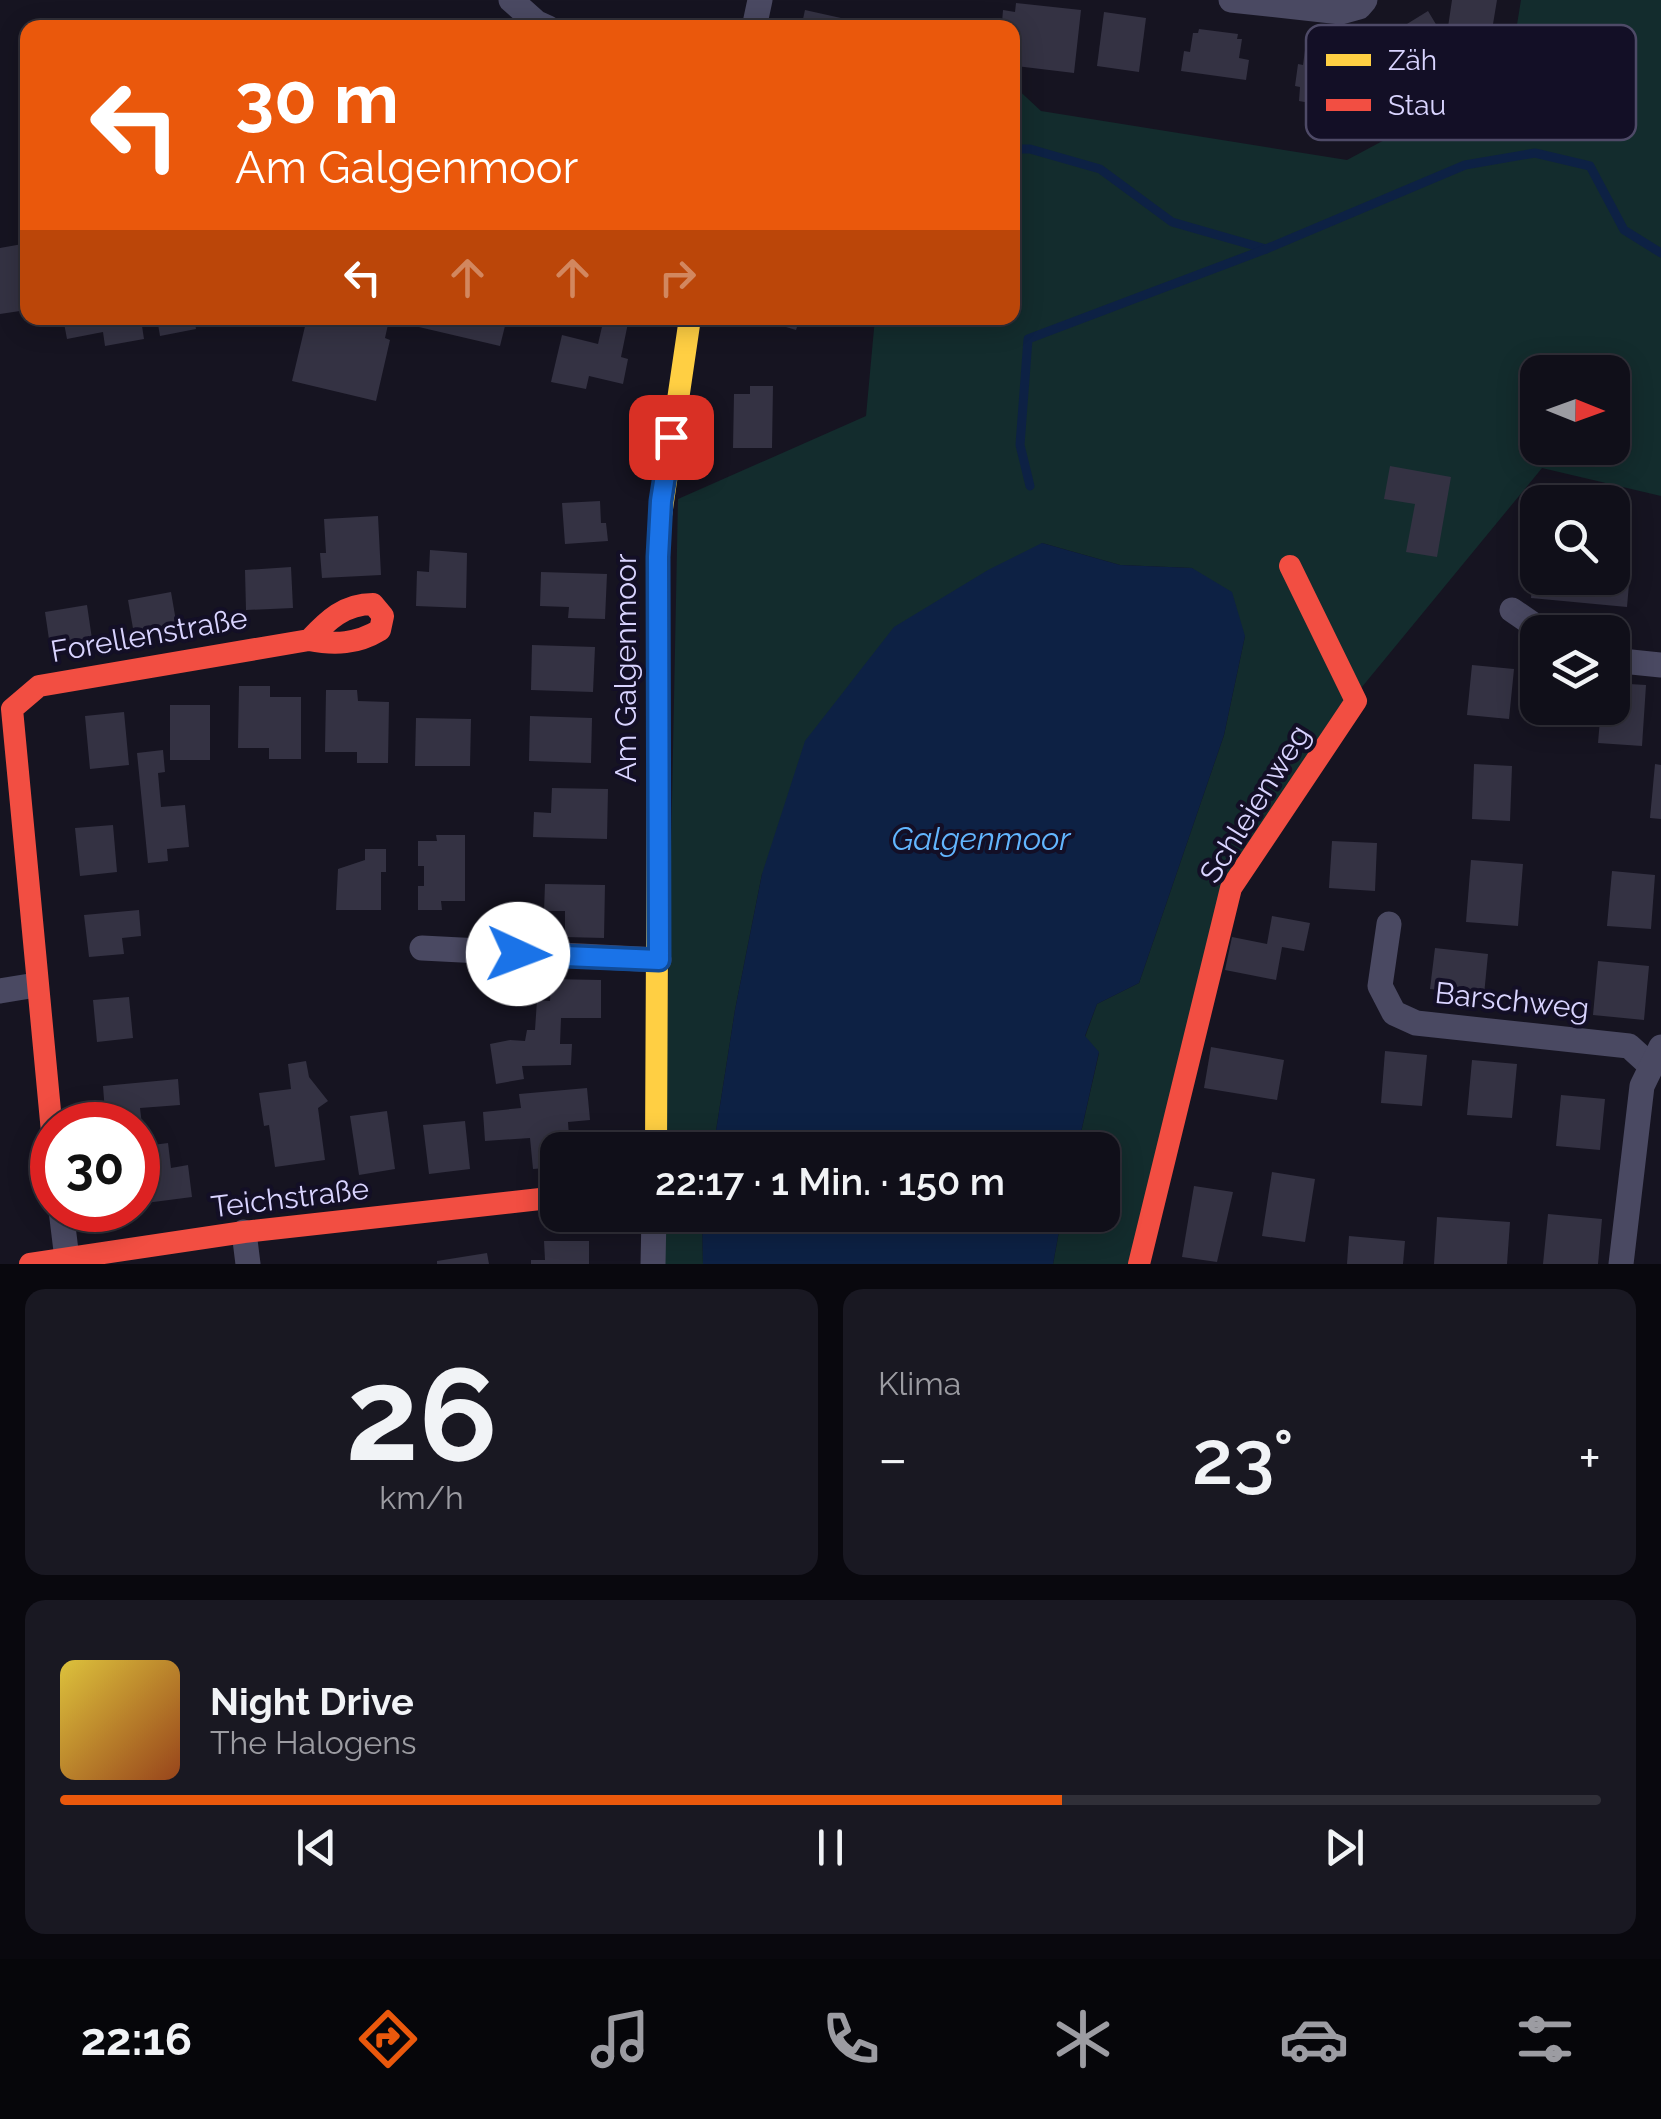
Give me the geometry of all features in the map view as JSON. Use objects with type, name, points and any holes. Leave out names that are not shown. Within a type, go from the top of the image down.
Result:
[{"type":"street","points":[[510,0],[534,20]]},
{"type":"street","points":[[1230,0],[1341,12],[1359,7],[1364,0]]},
{"type":"street","name":"Am Galgenmoor","points":[[656,1132],[659,529],[689,325]]},
{"type":"street","name":"Schleienweg","points":[[1140,1264],[1231,888],[1356,701],[1290,566]]},
{"type":"street","points":[[1512,610],[1520,616]]},
{"type":"street","name":"Forellenstraße","points":[[49,1102],[6,704],[39,686],[310,640]]},
{"type":"street","points":[[1630,662],[1661,665]]},
{"type":"street","name":"Barschweg","points":[[1389,924],[1380,986],[1394,1013],[1416,1023],[1629,1046],[1656,1056],[1642,1086],[1621,1264]]},
{"type":"street","points":[[422,948],[659,960]]},
{"type":"street","points":[[0,991],[36,985]]},
{"type":"street","name":"Teichstraße","points":[[30,1264],[244,1232],[540,1199]]},
{"type":"street","points":[[63,1232],[66,1259]]},
{"type":"street","points":[[244,1232],[248,1264]]},
{"type":"street","points":[[654,1232],[654,1264]]},
{"type":"green space","points":[[1521,0],[1661,0],[1661,496],[1630,489],[1630,485],[1542,468],[1528,485],[1520,485],[1520,495],[1357,693],[1228,885],[1135,1264],[1053,1264],[1059,1232],[1120,1232],[1120,1132],[1081,1132],[1099,1053],[1085,1037],[1097,1004],[1139,983],[1224,735],[1245,636],[1192,568],[1120,565],[1042,543],[762,874],[716,1132],[665,1132],[678,499],[866,416],[874,325],[1020,325],[1020,92],[1041,111],[1347,160],[1384,140],[1636,140],[1636,25],[1517,25]]},
{"type":"green space","points":[[663,1232],[702,1232],[703,1264],[662,1264]]},
{"type":"water","name":"Galgenmoor","points":[[1042,543],[1120,565],[1192,568],[1232,592],[1245,636],[1224,735],[1139,983],[1097,1004],[1085,1036],[1099,1052],[1081,1132],[716,1132],[762,874],[805,741],[894,627],[988,570]]},
{"type":"water","points":[[702,1232],[1059,1232],[1053,1264],[703,1264]]},
{"type":"building","points":[[1452,0],[1497,0],[1493,25],[1448,25]]},
{"type":"building","points":[[1016,3],[1081,10],[1074,73],[1020,67],[1020,20],[1002,20],[1003,10],[1015,12]]},
{"type":"building","points":[[805,10],[850,20],[803,20]]},
{"type":"building","points":[[1428,11],[1436,25],[1405,25]]},
{"type":"building","points":[[1104,12],[1146,18],[1139,72],[1097,66]]},
{"type":"building","points":[[1199,29],[1238,34],[1237,39],[1242,39],[1239,58],[1249,60],[1246,80],[1181,71],[1184,51],[1190,52],[1193,33]]},
{"type":"building","points":[[1305,50],[1306,102],[1299,101],[1300,87],[1295,86]]},
{"type":"building","points":[[20,244],[20,311],[0,314],[0,248]]},
{"type":"building","points":[[64,325],[150,325],[142,326],[144,339],[105,346],[103,332],[67,339]]},
{"type":"building","points":[[158,325],[195,325],[196,329],[160,336]]},
{"type":"building","points":[[305,325],[388,325],[385,338],[390,340],[376,401],[292,381]]},
{"type":"building","points":[[410,325],[505,325],[500,346]]},
{"type":"building","points":[[602,325],[628,325],[621,357],[628,359],[623,384],[589,376],[586,389],[551,382],[562,335],[598,344]]},
{"type":"building","points":[[750,386],[773,386],[772,448],[733,448],[734,394],[750,394]]},
{"type":"building","points":[[1390,466],[1451,477],[1437,557],[1406,552],[1415,504],[1384,499]]},
{"type":"building","points":[[600,501],[601,523],[606,523],[608,541],[565,544],[562,503]]},
{"type":"building","points":[[378,516],[381,575],[322,578],[320,553],[326,553],[324,519]]},
{"type":"building","points":[[430,550],[467,553],[466,608],[416,606],[417,571],[429,572]]},
{"type":"building","points":[[291,567],[293,608],[246,610],[245,570]]},
{"type":"building","points":[[541,572],[607,574],[605,619],[568,618],[569,607],[540,606]]},
{"type":"building","points":[[171,592],[177,627],[134,634],[128,600]]},
{"type":"building","points":[[1531,595],[1628,595],[1627,607],[1531,598]]},
{"type":"building","points":[[87,605],[92,639],[50,646],[45,612]]},
{"type":"building","points":[[532,645],[595,647],[593,692],[531,690]]},
{"type":"building","points":[[1472,665],[1514,669],[1509,719],[1467,715]]},
{"type":"building","points":[[1630,684],[1646,685],[1642,746],[1598,743],[1600,725],[1630,725]]},
{"type":"building","points":[[239,686],[270,686],[270,697],[301,697],[301,759],[269,759],[269,748],[238,748]]},
{"type":"building","points":[[326,690],[357,690],[358,701],[389,702],[388,763],[357,763],[357,752],[325,752]]},
{"type":"building","points":[[170,705],[210,705],[210,760],[170,760]]},
{"type":"building","points":[[124,712],[129,765],[90,769],[85,716]]},
{"type":"building","points":[[530,716],[592,718],[591,763],[529,761]]},
{"type":"building","points":[[416,718],[471,719],[470,766],[415,766]]},
{"type":"building","points":[[163,750],[165,772],[158,773],[161,807],[185,805],[189,847],[167,849],[168,861],[148,863],[137,753]]},
{"type":"building","points":[[1474,764],[1512,766],[1510,821],[1472,819]]},
{"type":"building","points":[[1655,764],[1661,765],[1661,819],[1650,818]]},
{"type":"building","points":[[552,788],[608,789],[607,839],[533,837],[534,812],[551,813]]},
{"type":"building","points":[[113,825],[117,872],[80,876],[75,828]]},
{"type":"building","points":[[436,835],[465,835],[465,901],[441,901],[442,910],[418,910],[418,886],[424,886],[424,866],[418,866],[418,841],[437,841]]},
{"type":"building","points":[[1332,841],[1377,843],[1375,891],[1329,888]]},
{"type":"building","points":[[365,849],[386,849],[386,872],[381,872],[381,910],[336,910],[338,869],[365,860]]},
{"type":"building","points":[[1471,860],[1523,864],[1518,926],[1466,922]]},
{"type":"building","points":[[1612,871],[1655,875],[1651,929],[1607,926]]},
{"type":"building","points":[[545,884],[605,885],[604,938],[565,937],[565,911],[544,911]]},
{"type":"building","points":[[139,910],[141,936],[122,938],[124,954],[89,957],[84,915]]},
{"type":"building","points":[[1272,916],[1310,923],[1304,951],[1282,947],[1276,980],[1225,970],[1232,937],[1267,944]]},
{"type":"building","points":[[1435,948],[1488,954],[1484,995],[1430,989]]},
{"type":"building","points":[[1598,961],[1649,966],[1644,1020],[1593,1015]]},
{"type":"building","points":[[551,979],[601,980],[601,1018],[561,1018],[560,1044],[572,1044],[571,1065],[522,1066],[524,1079],[496,1084],[490,1044],[525,1041],[527,1030],[535,1030],[537,1000],[550,1001]]},
{"type":"building","points":[[129,997],[133,1038],[97,1042],[93,1000]]},
{"type":"building","points":[[1211,1047],[1284,1060],[1277,1100],[1204,1088]]},
{"type":"building","points":[[1385,1051],[1427,1055],[1422,1106],[1381,1103]]},
{"type":"building","points":[[1472,1060],[1517,1064],[1512,1118],[1467,1115]]},
{"type":"building","points":[[306,1061],[309,1077],[328,1101],[318,1108],[325,1160],[275,1167],[269,1125],[264,1126],[259,1093],[291,1089],[288,1064]]},
{"type":"building","points":[[178,1079],[180,1105],[104,1102],[103,1086]]},
{"type":"building","points":[[587,1088],[590,1120],[568,1122],[569,1132],[540,1132],[540,1168],[533,1169],[530,1138],[485,1141],[483,1112],[521,1108],[519,1094]]},
{"type":"building","points":[[1561,1095],[1605,1099],[1600,1150],[1556,1146]]},
{"type":"building","points":[[387,1111],[395,1169],[359,1175],[350,1116]]},
{"type":"building","points":[[465,1121],[470,1169],[429,1174],[423,1125]]},
{"type":"building","points":[[168,1143],[171,1168],[188,1165],[192,1197],[160,1201],[160,1144]]},
{"type":"building","points":[[1272,1172],[1315,1179],[1305,1242],[1262,1236]]},
{"type":"building","points":[[1194,1186],[1233,1192],[1217,1262],[1182,1257]]},
{"type":"building","points":[[1548,1214],[1602,1219],[1598,1264],[1543,1264]]},
{"type":"building","points":[[1437,1217],[1510,1222],[1507,1264],[1434,1264]]},
{"type":"building","points":[[1349,1236],[1405,1241],[1403,1264],[1347,1264]]},
{"type":"building","points":[[544,1241],[589,1241],[589,1264],[531,1264],[531,1260],[545,1260]]},
{"type":"building","points":[[487,1253],[489,1264],[437,1264],[437,1261]]},
{"type":"waterway","points":[[1020,149],[1100,169],[1172,222],[1266,249]]},
{"type":"waterway","points":[[1030,486],[1020,445],[1028,339],[1266,249],[1465,165],[1535,153],[1590,166],[1624,230],[1661,253]]},
{"type":"traffic: slow","points":[[656,1132],[659,529],[689,325]]},
{"type":"traffic: jam","points":[[1139,1264],[1231,888],[1356,701],[1290,566]]},
{"type":"traffic: jam","points":[[373,604],[383,616],[380,630],[354,641],[309,640],[330,620],[353,607],[373,604]]},
{"type":"traffic: jam","points":[[49,1102],[12,709],[39,686],[309,640]]},
{"type":"traffic: jam","points":[[30,1264],[244,1232],[540,1199]]},
{"type":"route","points":[[518,954],[659,960],[658,557],[661,501],[671,437]]}]
